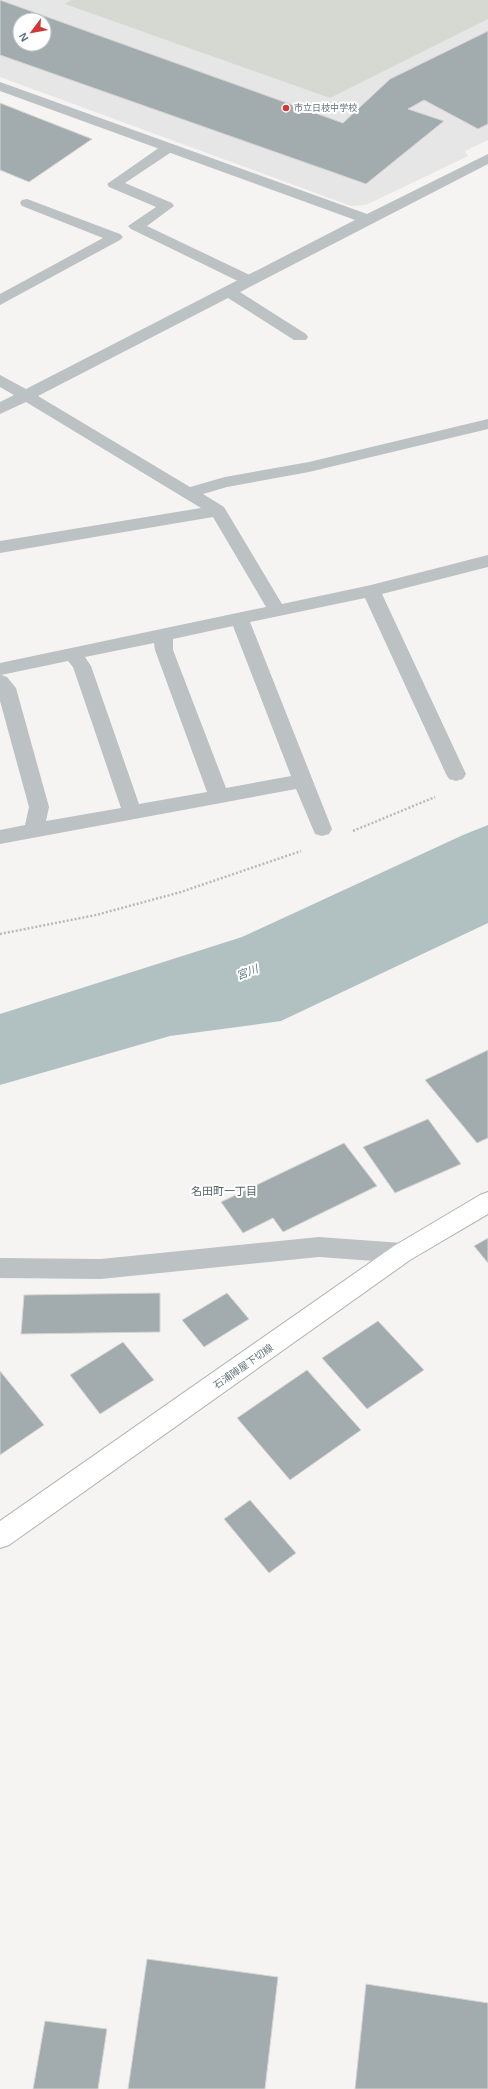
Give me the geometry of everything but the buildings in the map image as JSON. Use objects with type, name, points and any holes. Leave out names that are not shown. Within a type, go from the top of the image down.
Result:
[{"type":"main road","name":"石浦陣屋下切線","points":[[0,1536],[402,1253],[488,1202]]},
{"type":"street","points":[[0,86],[366,219]]},
{"type":"street","points":[[0,300],[136,226],[167,206],[114,184],[168,148]]},
{"type":"street","points":[[0,409],[24,395],[359,226],[366,219],[488,158]]},
{"type":"street","points":[[27,203],[115,237]]},
{"type":"street","points":[[136,226],[250,281]]},
{"type":"street","points":[[229,292],[300,337]]},
{"type":"street","points":[[0,380],[218,510],[262,588],[277,610]]},
{"type":"street","points":[[188,493],[225,482],[309,467],[488,424]]},
{"type":"street","points":[[0,547],[218,510]]},
{"type":"street","points":[[0,669],[370,591],[488,561]]},
{"type":"street","points":[[370,591],[456,774]]},
{"type":"street","points":[[240,618],[322,829]]},
{"type":"street","points":[[163,634],[164,650],[219,796]]},
{"type":"street","points":[[72,653],[82,666],[132,812]]},
{"type":"street","points":[[0,681],[6,688],[39,807],[34,830]]},
{"type":"street","points":[[0,837],[304,781]]},
{"type":"street","points":[[0,1268],[101,1269],[319,1247],[402,1253]]},
{"type":"path","points":[[350,832],[442,794]]},
{"type":"path","points":[[0,934],[96,915],[181,892],[305,849]]},
{"type":"shaded area","name":"市立日枝中学校","points":[[0,0],[488,0],[488,140],[465,151],[468,156],[366,205],[351,206],[0,77]]},
{"type":"shaded area","points":[[71,0],[488,0],[488,19],[330,98],[65,4]]},
{"type":"water","name":"宮川","points":[[488,825],[488,923],[281,1021],[170,1036],[0,1085],[0,1014],[242,937],[463,835]]},
{"type":"place","name":"市立日枝中学校","points":[[286,108]]},
{"type":"district","name":"名田町一丁目","points":[[224,1191]]}]
